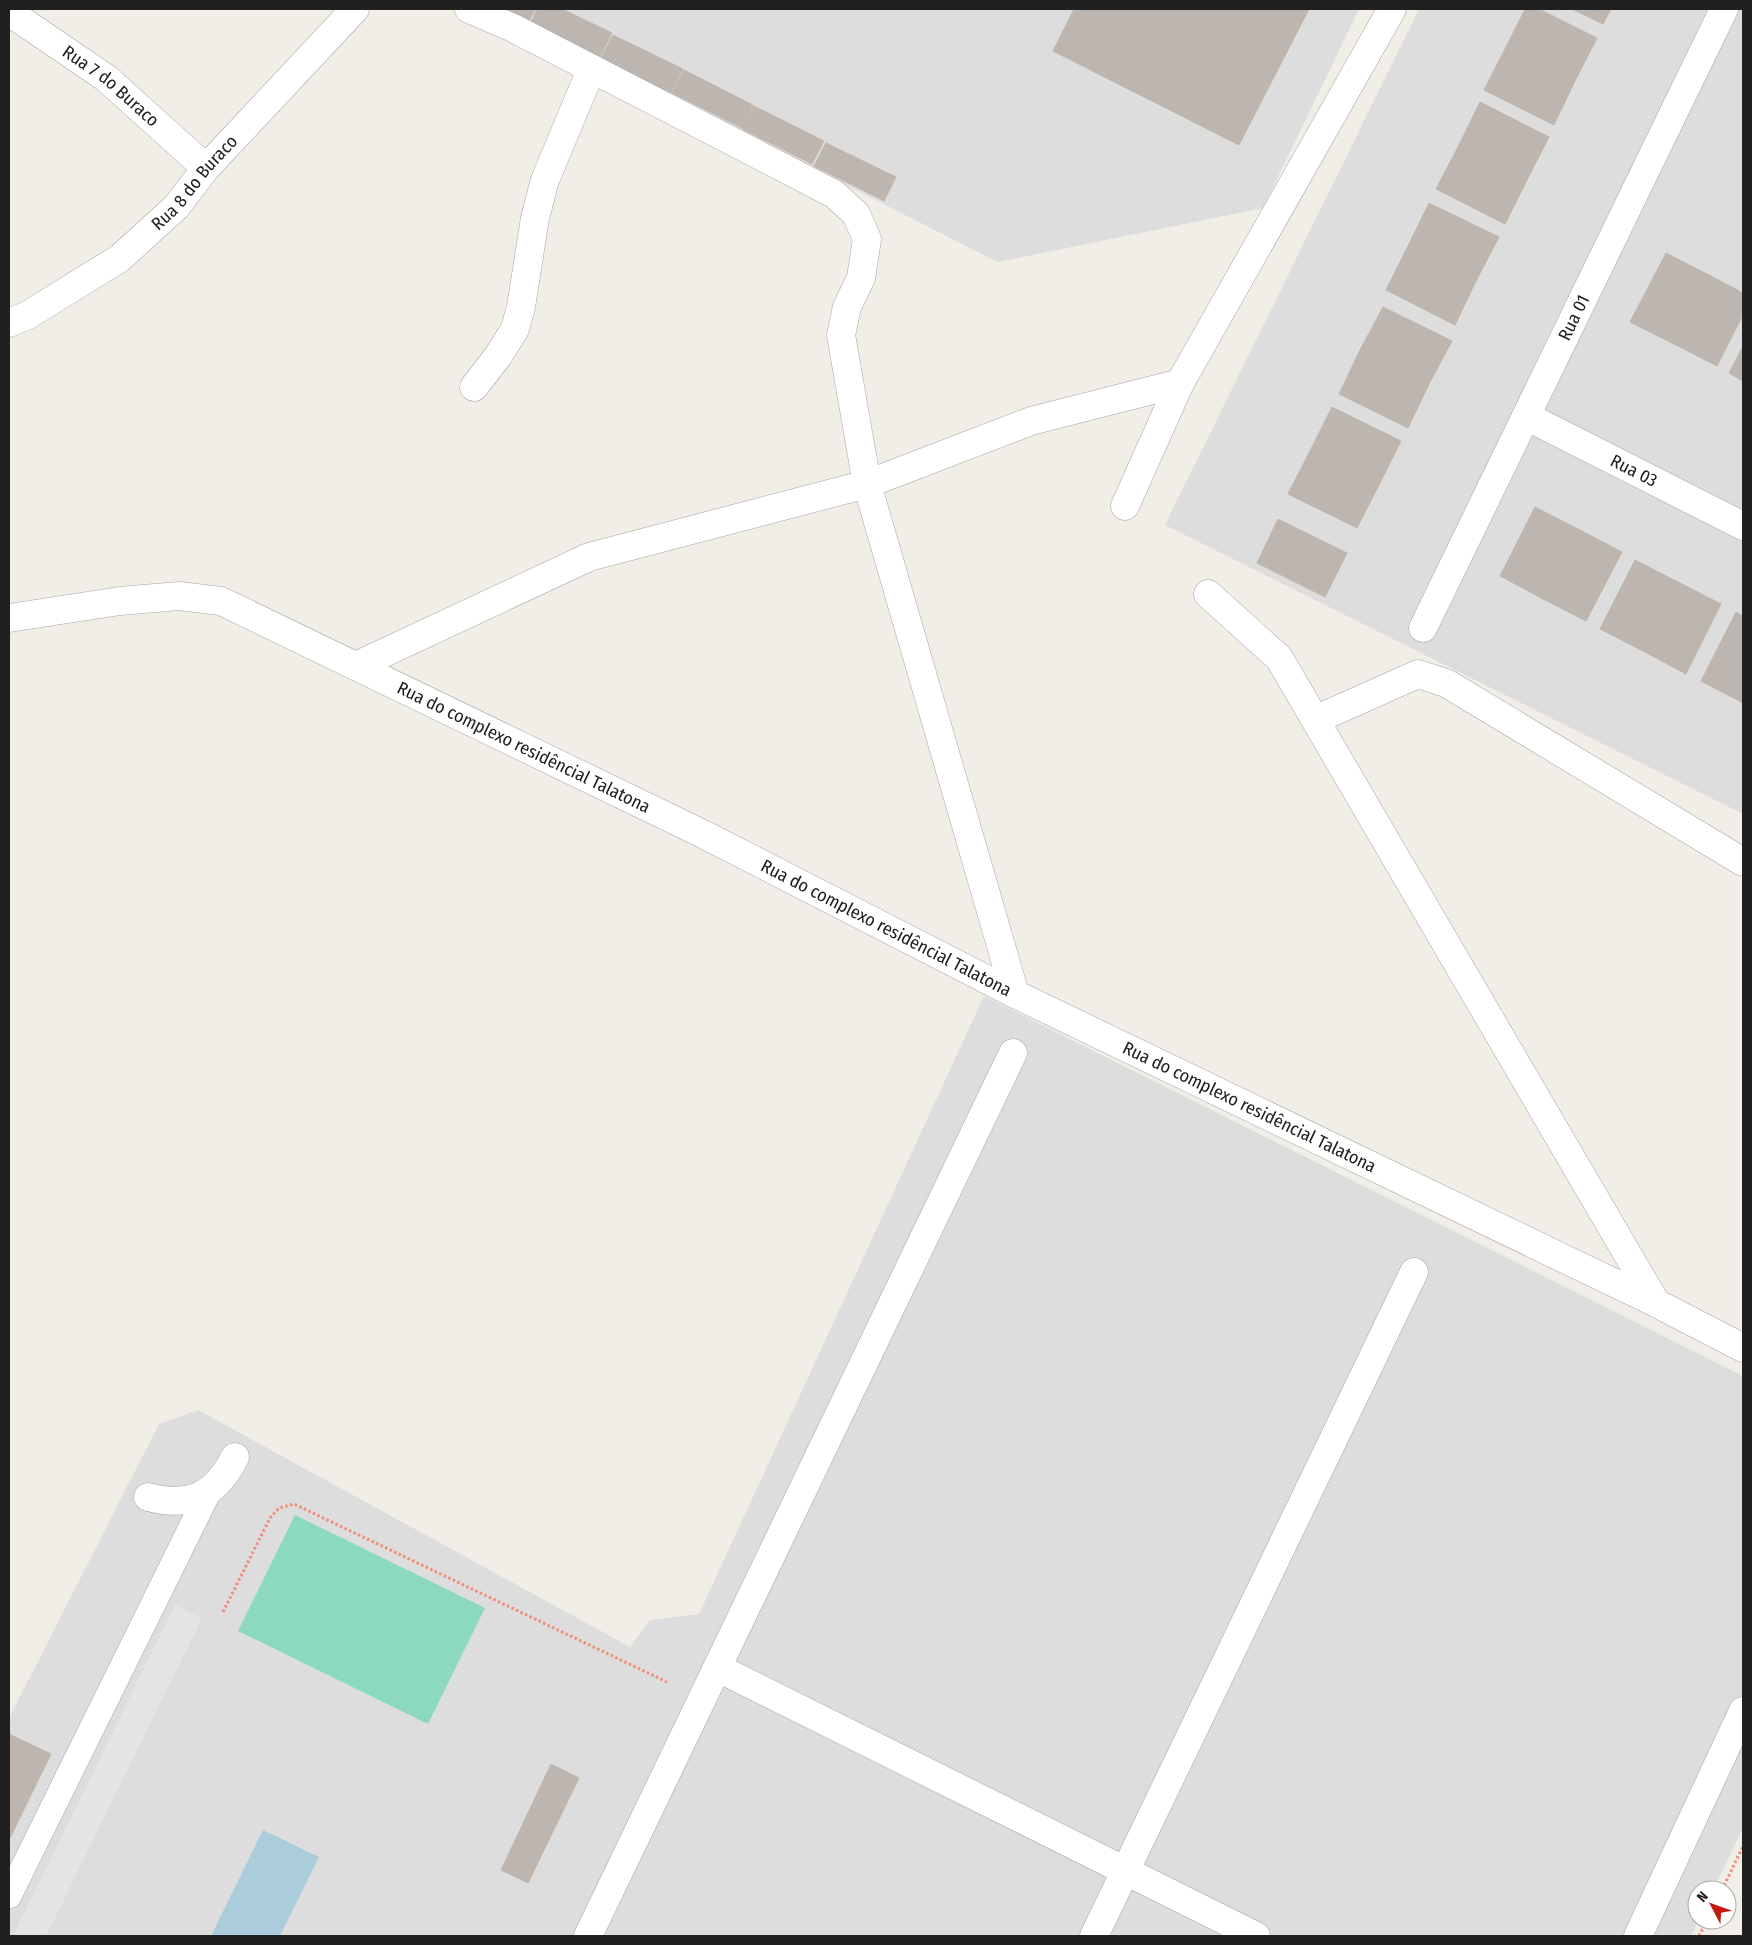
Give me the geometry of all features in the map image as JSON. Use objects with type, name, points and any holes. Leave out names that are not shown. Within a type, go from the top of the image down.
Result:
[{"type":"street","name":"Rua 8 do Buraco","points":[[9,323],[28,315],[120,258],[176,207],[206,168],[355,9]]},
{"type":"street","points":[[470,9],[513,28],[834,194],[856,214],[867,239],[861,278],[847,308],[841,335],[867,484],[1015,994]]},
{"type":"street","points":[[1125,506],[1180,382],[1392,9]]},
{"type":"street","name":"Rua 01","points":[[1423,628],[1724,9]]},
{"type":"street","name":"Rua 7 do Buraco","points":[[9,12],[106,78],[206,168]]},
{"type":"street","points":[[474,386],[498,356],[515,329],[521,307],[535,218],[546,180],[591,70]]},
{"type":"street","points":[[356,666],[590,557],[867,484],[1031,421],[1180,382]]},
{"type":"street","name":"Rua 03","points":[[1526,416],[1743,526]]},
{"type":"street","points":[[1208,594],[1279,658],[1317,719],[1656,1302]]},
{"type":"street","name":"Rua do complexo residêncial Talatona","points":[[9,618],[120,601],[179,596],[221,601],[705,835],[1015,994],[1656,1302],[1743,1348]]},
{"type":"street","points":[[1317,719],[1418,674],[1446,683],[1743,862]]},
{"type":"street","points":[[588,1936],[1012,1053]]},
{"type":"street","points":[[1094,1936],[1414,1272]]},
{"type":"street","points":[[148,1497],[168,1502],[190,1500],[209,1491],[225,1476],[235,1457]]},
{"type":"street","points":[[718,1668],[1256,1936]]},
{"type":"street","points":[[1638,1936],[1743,1711]]},
{"type":"lane","points":[[9,1896],[209,1491]]},
{"type":"path","points":[[223,1612],[270,1518],[280,1508],[294,1504],[667,1682]]},
{"type":"path","points":[[1727,1880],[1743,1846]]},
{"type":"shaded area","points":[[497,9],[1359,9],[1263,208],[998,262]]},
{"type":"shaded area","points":[[1419,9],[1743,9],[1743,814],[1165,525]]},
{"type":"shaded area","points":[[984,996],[1743,1376],[1743,1828],[1718,1880],[1687,1880],[1687,1930],[1694,1930],[1691,1936],[9,1936],[9,1718],[159,1424],[198,1410],[630,1647],[650,1620],[699,1614]]},
{"type":"shaded area","points":[[175,1605],[202,1618],[46,1936],[13,1936]]},
{"type":"green space","points":[[295,1515],[485,1608],[428,1724],[238,1631]]},
{"type":"water","points":[[263,1830],[319,1857],[280,1936],[211,1936]]},
{"type":"building","points":[[505,9],[535,9],[529,21]]},
{"type":"building","points":[[537,9],[562,9],[612,33],[600,57],[531,22]]},
{"type":"building","points":[[1074,9],[1309,9],[1239,145],[1053,51]]},
{"type":"building","points":[[1525,9],[1539,9],[1597,38],[1575,81],[1506,47]]},
{"type":"building","points":[[1572,9],[1611,9],[1603,24]]},
{"type":"building","points":[[613,35],[683,69],[671,93],[601,58]]},
{"type":"building","points":[[1506,47],[1575,81],[1554,125],[1484,90]]},
{"type":"building","points":[[684,70],[753,105],[742,128],[672,93]]},
{"type":"building","points":[[1480,102],[1549,137],[1527,180],[1458,147]]},
{"type":"building","points":[[754,106],[824,141],[812,164],[742,129]]},
{"type":"building","points":[[826,143],[896,177],[884,201],[814,166]]},
{"type":"building","points":[[1458,147],[1527,180],[1505,224],[1436,189]]},
{"type":"building","points":[[1429,203],[1499,237],[1476,281],[1408,246]]},
{"type":"building","points":[[1408,246],[1476,281],[1455,325],[1386,290]]},
{"type":"building","points":[[1666,253],[1709,275],[1674,344],[1630,322]]},
{"type":"building","points":[[1709,275],[1743,293],[1743,315],[1717,366],[1674,344]]},
{"type":"building","points":[[1383,307],[1452,341],[1429,384],[1360,350]]},
{"type":"building","points":[[1743,346],[1743,381],[1729,373]]},
{"type":"building","points":[[1360,350],[1429,384],[1408,428],[1339,394]]},
{"type":"building","points":[[1332,407],[1401,441],[1379,485],[1310,451]]},
{"type":"building","points":[[1310,451],[1379,485],[1357,528],[1288,494]]},
{"type":"building","points":[[1535,507],[1578,529],[1543,599],[1500,576]]},
{"type":"building","points":[[1278,519],[1347,553],[1325,597],[1257,563]]},
{"type":"building","points":[[1578,529],[1622,552],[1586,621],[1543,599]]},
{"type":"building","points":[[1635,560],[1678,582],[1643,651],[1600,629]]},
{"type":"building","points":[[1678,582],[1721,604],[1686,674],[1643,651]]},
{"type":"building","points":[[1736,612],[1743,616],[1743,703],[1701,681]]},
{"type":"building","points":[[9,1734],[51,1754],[9,1840]]},
{"type":"building","points":[[551,1764],[579,1778],[528,1883],[501,1870]]}]
